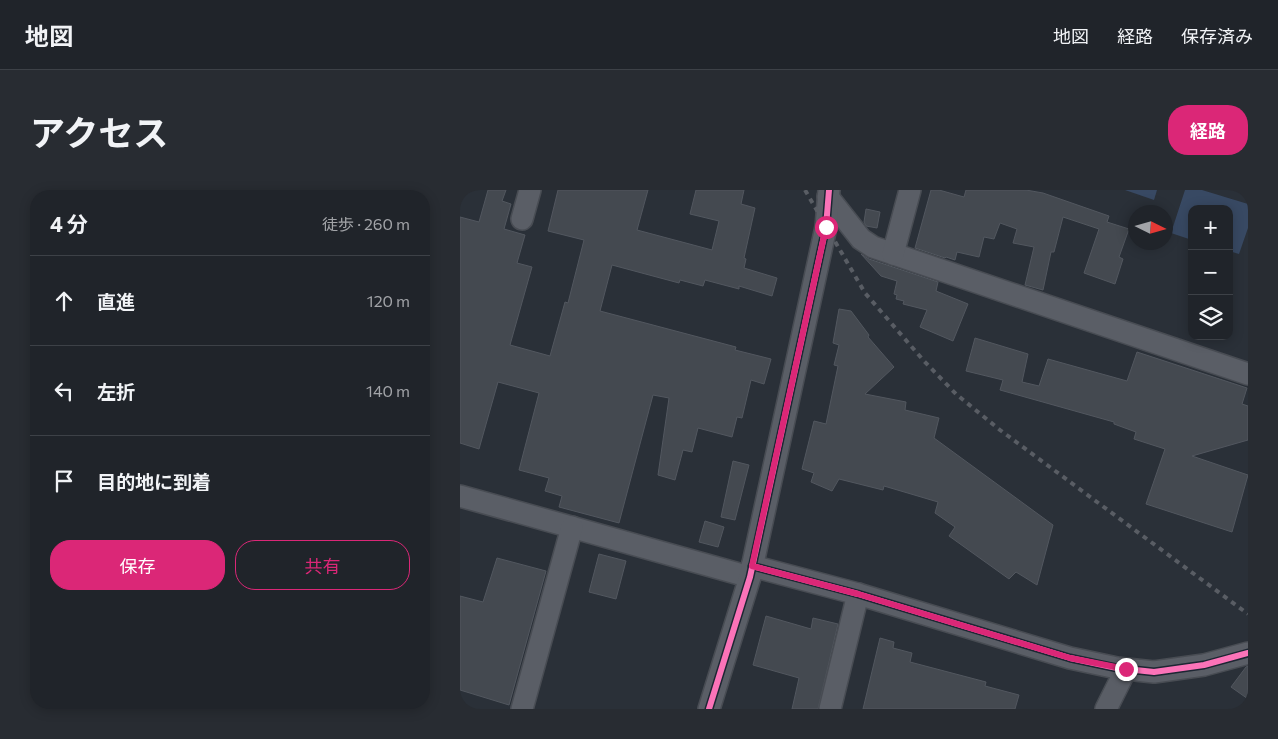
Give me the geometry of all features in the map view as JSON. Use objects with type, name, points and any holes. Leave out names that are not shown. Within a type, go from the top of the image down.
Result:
[{"type":"street","points":[[522,219],[530,190]]},
{"type":"street","points":[[893,254],[910,190]]},
{"type":"street","points":[[828,194],[861,239],[873,247],[1248,374]]},
{"type":"street","points":[[709,709],[751,571],[826,227],[828,194]]},
{"type":"street","points":[[460,496],[572,527],[751,571],[858,594],[1070,658],[1126,669],[1154,672],[1204,665],[1248,653]]},
{"type":"street","points":[[522,709],[572,527]]},
{"type":"street","points":[[830,709],[858,594]]},
{"type":"street","points":[[1106,709],[1126,669]]},
{"type":"water","points":[[1125,190],[1157,190],[1154,200]]},
{"type":"water","points":[[1185,190],[1202,190],[1248,204],[1248,228],[1239,254],[1233,252],[1233,205],[1188,205],[1188,239],[1173,234],[1173,227]]},
{"type":"building","points":[[488,190],[506,190],[502,201],[511,204],[504,229],[525,235],[517,263],[532,267],[510,345],[550,356],[565,302],[568,303],[584,240],[548,231],[558,190],[648,190],[637,230],[712,250],[719,221],[690,214],[696,190],[744,190],[741,204],[755,208],[744,258],[746,259],[744,268],[777,278],[772,296],[739,286],[739,289],[705,280],[703,286],[680,280],[679,283],[612,265],[600,311],[736,347],[735,350],[771,359],[764,384],[751,380],[742,418],[737,417],[732,437],[698,428],[692,452],[683,450],[675,480],[658,475],[669,398],[653,395],[619,523],[559,507],[562,496],[545,491],[549,478],[519,470],[539,393],[498,382],[479,449],[460,443],[460,217],[479,222]]},
{"type":"building","points":[[931,190],[939,190],[964,197],[966,190],[1026,190],[1043,193],[1109,216],[1107,222],[1128,229],[1119,257],[1123,259],[1115,284],[1084,273],[1099,229],[1063,217],[1054,252],[1051,252],[1043,290],[1025,285],[1034,247],[1013,243],[1017,229],[1000,223],[994,239],[984,237],[979,257],[957,252],[955,260],[915,248]]},
{"type":"building","points":[[866,209],[880,212],[877,228],[866,226],[864,222]]},
{"type":"building","points":[[861,254],[869,259],[938,282],[936,291],[968,304],[953,341],[920,327],[927,310],[903,304],[904,301],[896,299],[897,295],[894,294],[897,281],[881,276]]},
{"type":"building","points":[[839,309],[851,311],[869,335],[868,337],[894,367],[865,394],[906,402],[905,410],[939,418],[934,438],[1053,525],[1037,585],[1016,572],[1009,579],[949,536],[955,527],[935,513],[938,502],[884,486],[883,490],[839,479],[832,491],[811,482],[814,473],[802,469],[814,421],[826,424],[838,366],[834,365],[839,345],[833,343]]},
{"type":"building","points":[[975,338],[1028,354],[1022,382],[1039,386],[1048,359],[1127,381],[1137,352],[1247,388],[1242,404],[1248,406],[1248,440],[1192,456],[1248,475],[1232,532],[1146,504],[1165,449],[1134,439],[1136,432],[1114,424],[1114,422],[1000,390],[1003,380],[966,371]]},
{"type":"building","points":[[733,461],[749,465],[735,520],[721,517]]},
{"type":"building","points":[[705,521],[724,527],[718,547],[699,542]]},
{"type":"building","points":[[599,554],[626,561],[616,599],[589,592]]},
{"type":"building","points":[[497,558],[546,571],[509,705],[460,690],[460,596],[483,602]]},
{"type":"building","points":[[766,616],[811,629],[813,618],[838,624],[818,709],[792,709],[799,678],[753,665]]},
{"type":"building","points":[[880,638],[894,642],[893,648],[912,653],[910,662],[986,682],[985,686],[1019,695],[1015,709],[863,709]]},
{"type":"building","points":[[1248,666],[1248,699],[1231,687]]},
{"type":"railway","points":[[805,190],[865,293],[924,361],[956,394],[1000,430],[1248,614]]},
{"type":"cycle path","points":[[709,709],[750,577],[826,227],[829,190]]},
{"type":"cycle path","points":[[752,566],[858,594],[1070,658],[1117,668],[1154,672],[1204,665],[1248,653]]},
{"type":"route","points":[[826,227],[752,566],[858,594],[1070,658],[1126,669]]}]
